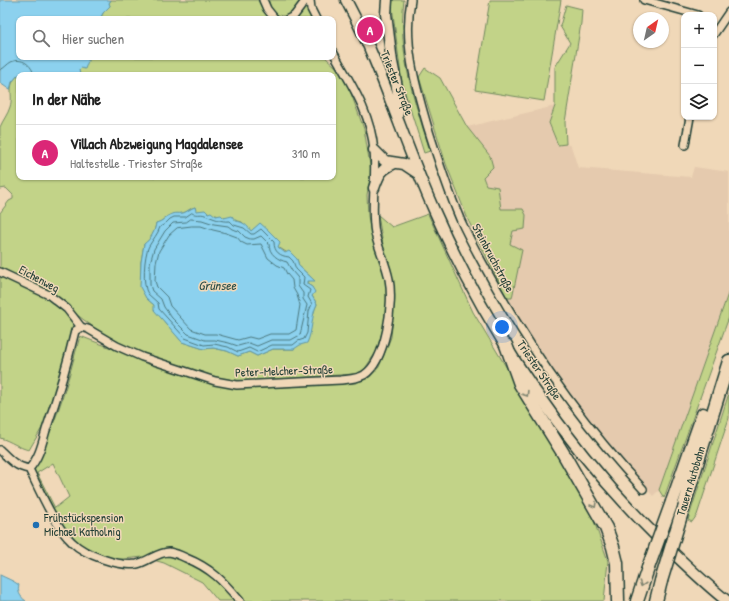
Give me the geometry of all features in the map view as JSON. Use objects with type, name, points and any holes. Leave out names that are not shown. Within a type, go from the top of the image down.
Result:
[{"type":"highway","points":[[506,345],[520,384],[563,453],[606,528],[617,563],[618,601]]},
{"type":"highway","name":"Tauern Autobahn","points":[[656,601],[729,361]]},
{"type":"highway","points":[[637,601],[709,398],[721,384]]},
{"type":"main road","name":"Triester Straße","points":[[346,0],[374,59],[434,211],[457,259],[479,301],[536,393],[609,487],[684,563],[727,601]]},
{"type":"main road","points":[[387,0],[386,14],[392,62],[400,102],[397,117]]},
{"type":"main road","points":[[374,150],[385,161],[404,164],[419,174]]},
{"type":"main road","points":[[374,188],[379,174],[394,163]]},
{"type":"street","points":[[263,0],[267,10],[272,16]]},
{"type":"street","points":[[294,16],[306,0]]},
{"type":"street","points":[[310,0],[311,9],[314,16]]},
{"type":"street","name":"Steinbruchstraße","points":[[410,0],[408,26],[412,65],[419,99],[446,184],[461,220],[482,264],[548,372],[593,432],[643,489]]},
{"type":"street","points":[[644,0],[687,12]]},
{"type":"street","points":[[717,30],[729,12]]},
{"type":"street","points":[[717,20],[722,22]]},
{"type":"street","name":"Peter-Melcher-Straße","points":[[81,327],[88,329],[118,346],[142,357],[194,375],[237,385],[297,383],[356,378],[364,375],[375,364],[382,347],[388,320],[391,291],[389,278],[375,234],[372,211],[374,188],[374,150],[368,121],[361,102],[336,57]]},
{"type":"street","name":"Peter-Melcher-Straße","points":[[334,60],[342,68]]},
{"type":"street","points":[[685,145],[689,120]]},
{"type":"street","name":"Eichenweg","points":[[0,272],[49,295],[67,309],[81,327]]},
{"type":"street","points":[[29,469],[38,455],[56,399],[75,331],[81,327]]},
{"type":"street","points":[[0,450],[16,465],[29,469]]},
{"type":"street","points":[[29,469],[58,524],[72,543],[93,555],[117,563],[137,564],[167,552],[178,554],[215,574],[240,601]]},
{"type":"shaded area","points":[[555,106],[549,124],[558,145],[566,144],[571,146],[578,168],[691,177],[694,167],[729,172],[729,291],[659,490],[653,496],[611,449],[567,391],[520,322],[507,298],[512,297],[510,244],[513,231],[525,229],[523,209],[501,209],[498,187],[486,185],[467,127]]},
{"type":"green space","points":[[111,0],[258,0],[268,16],[102,16],[110,6],[109,3]]},
{"type":"green space","points":[[269,0],[303,0],[294,11],[282,16],[275,13],[269,4]]},
{"type":"green space","points":[[393,0],[404,0],[402,20],[405,58],[413,96],[430,151],[424,153],[402,83],[392,6]]},
{"type":"green space","points":[[490,0],[561,0],[544,101],[475,90]]},
{"type":"green space","points":[[566,5],[582,9],[565,122],[566,144],[558,145],[549,123],[555,106],[555,67],[570,43],[560,26]]},
{"type":"green space","points":[[306,7],[310,16],[297,16]]},
{"type":"green space","points":[[87,60],[328,60],[336,67],[349,88],[364,129],[371,171],[367,195],[368,216],[371,234],[383,266],[388,285],[384,326],[376,352],[364,370],[355,374],[247,381],[221,379],[178,367],[137,351],[104,335],[76,314],[50,408],[43,425],[29,450],[0,438],[0,213],[9,201],[13,199],[13,195],[6,188],[0,189],[0,127],[9,110],[11,102],[11,87],[16,77],[16,180],[336,180],[336,72],[79,72],[79,70]],"holes":[[[195,207],[196,211],[242,222],[251,231],[260,224],[278,247],[297,259],[299,266],[314,280],[307,281],[307,284],[312,287],[312,296],[317,304],[306,334],[299,345],[294,349],[273,349],[257,356],[249,352],[238,356],[227,351],[213,348],[204,349],[182,342],[166,324],[154,305],[146,298],[141,280],[141,262],[144,244],[152,235],[156,223],[170,215],[183,213]]]},
{"type":"green space","points":[[425,68],[440,78],[467,127],[490,156],[493,167],[483,177],[486,185],[498,187],[501,209],[523,209],[526,215],[525,229],[513,231],[510,244],[522,250],[512,298],[507,298],[469,222],[446,164],[419,77]]},
{"type":"green space","points":[[428,214],[473,312],[587,501],[608,561],[604,601],[218,601],[202,582],[164,563],[143,557],[113,560],[85,549],[60,524],[31,468],[48,438],[66,387],[80,336],[163,368],[212,384],[241,388],[265,388],[356,383],[370,377],[379,367],[391,337],[394,286],[384,251],[378,215],[392,227]],"holes":[[[53,463],[69,497],[55,508],[37,473]]]},
{"type":"green space","points":[[729,291],[729,317],[664,498],[659,490]]},
{"type":"green space","points":[[729,393],[729,418],[697,515],[692,522],[688,520]]},
{"type":"water","points":[[0,0],[111,0],[109,3],[110,6],[102,16],[16,16],[16,60],[88,60],[85,69],[81,68],[79,72],[16,72],[16,77],[12,82],[10,90],[0,83]]},
{"type":"water","name":"Grünsee","points":[[195,207],[196,211],[205,210],[216,216],[221,215],[224,218],[232,216],[236,221],[246,225],[251,231],[260,223],[280,242],[278,247],[285,253],[289,251],[297,259],[299,266],[315,281],[307,281],[307,284],[312,287],[315,292],[312,296],[317,304],[307,343],[294,349],[273,349],[257,356],[249,352],[238,356],[227,351],[213,348],[204,349],[182,342],[154,310],[154,305],[146,298],[140,287],[141,262],[144,244],[152,235],[156,223],[172,214],[183,213]]},
{"type":"water","points":[[0,575],[19,585],[18,589],[20,594],[26,601],[0,601]]},
{"type":"place","name":"Villach Abzweigung Magdalensee","points":[[370,30]]},
{"type":"place","name":"Frühstückspension Michael Katholnig","points":[[36,525]]}]
